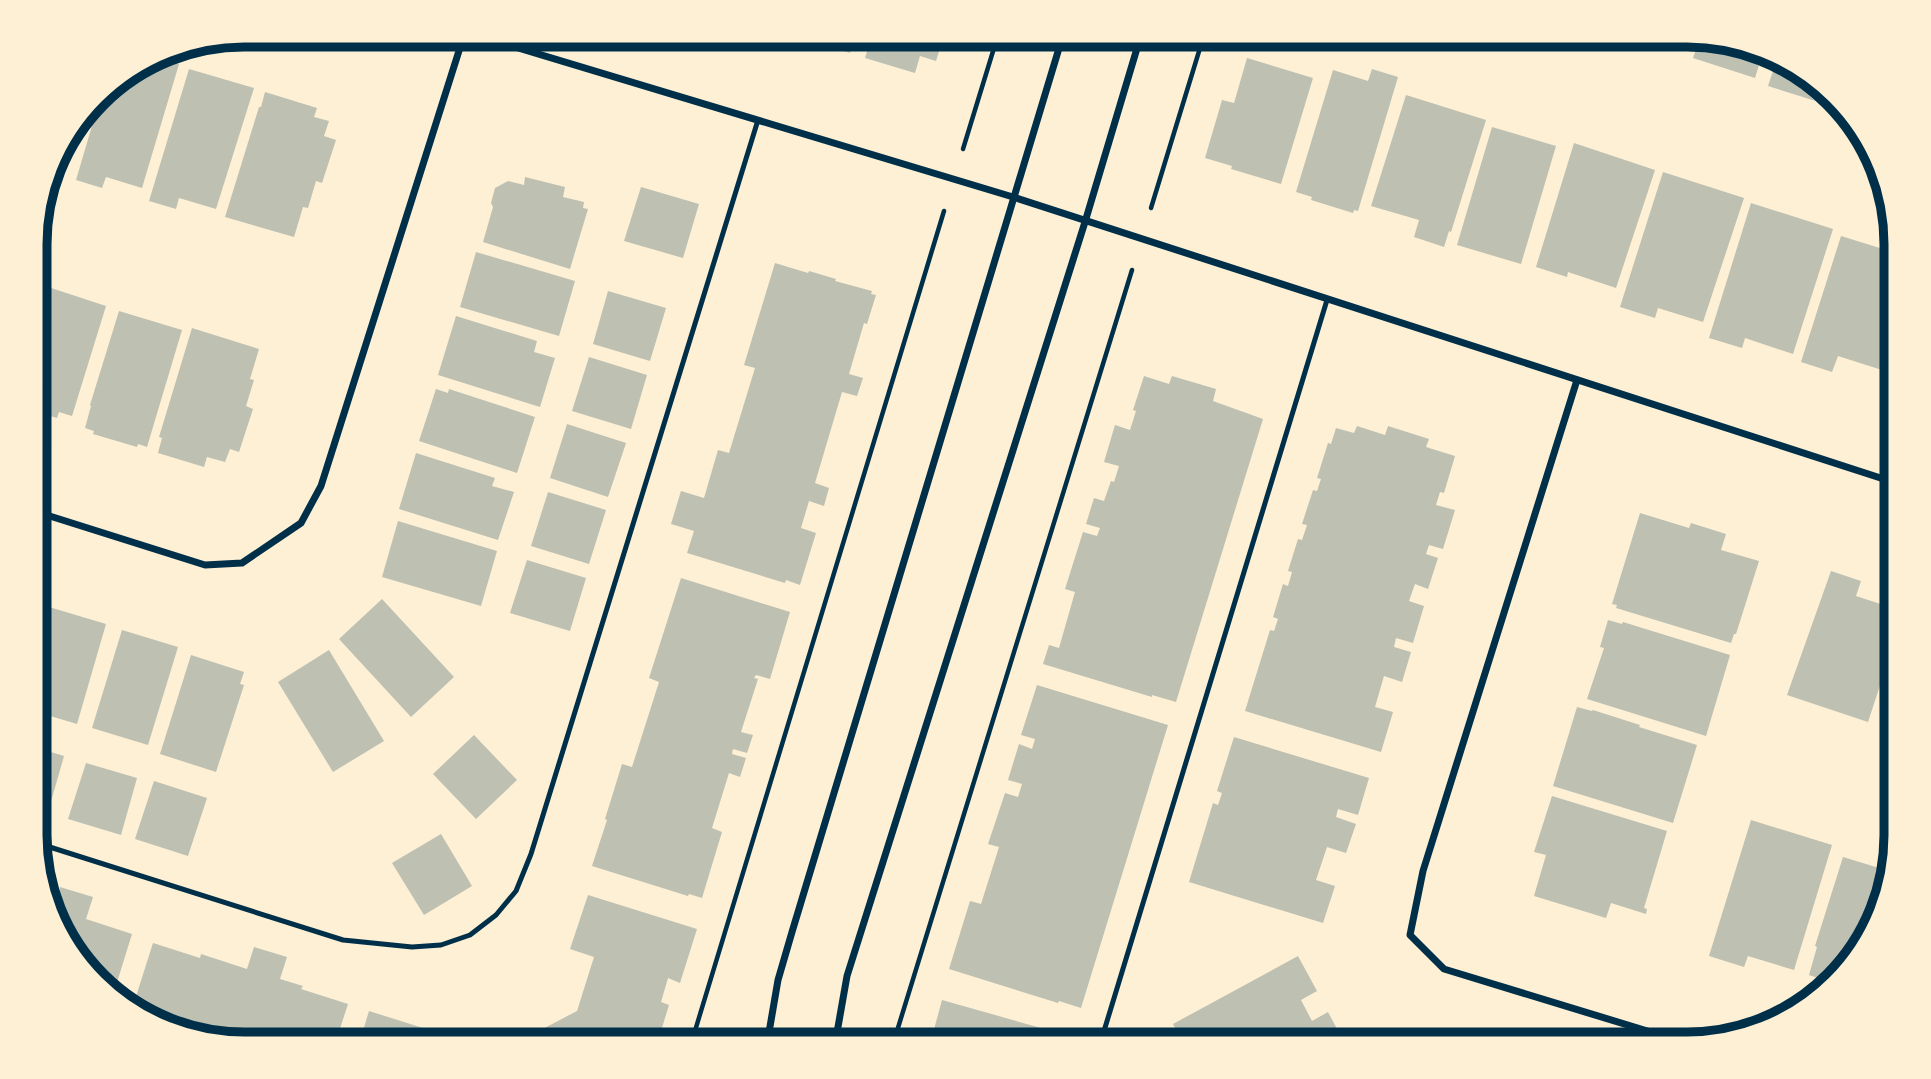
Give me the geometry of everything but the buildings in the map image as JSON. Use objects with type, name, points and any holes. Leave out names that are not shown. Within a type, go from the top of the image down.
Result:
[{"type":"street","points":[[47,515],[205,565],[242,563],[301,523],[321,486],[460,47]]},
{"type":"street","points":[[515,47],[1013,197],[1883,479]]},
{"type":"street","points":[[769,1032],[778,980],[792,932],[1059,47]]},
{"type":"street","points":[[837,1032],[847,976],[1138,47]]},
{"type":"street","points":[[1577,380],[1423,871],[1410,935],[1444,969],[1647,1031]]},
{"type":"lane","points":[[48,847],[343,940],[412,947],[441,945],[470,935],[496,915],[516,891],[531,854],[758,120]]},
{"type":"lane","points":[[1104,1031],[1327,300]]},
{"type":"path","points":[[695,1032],[994,47]]},
{"type":"path","points":[[897,1032],[1200,47]]}]
